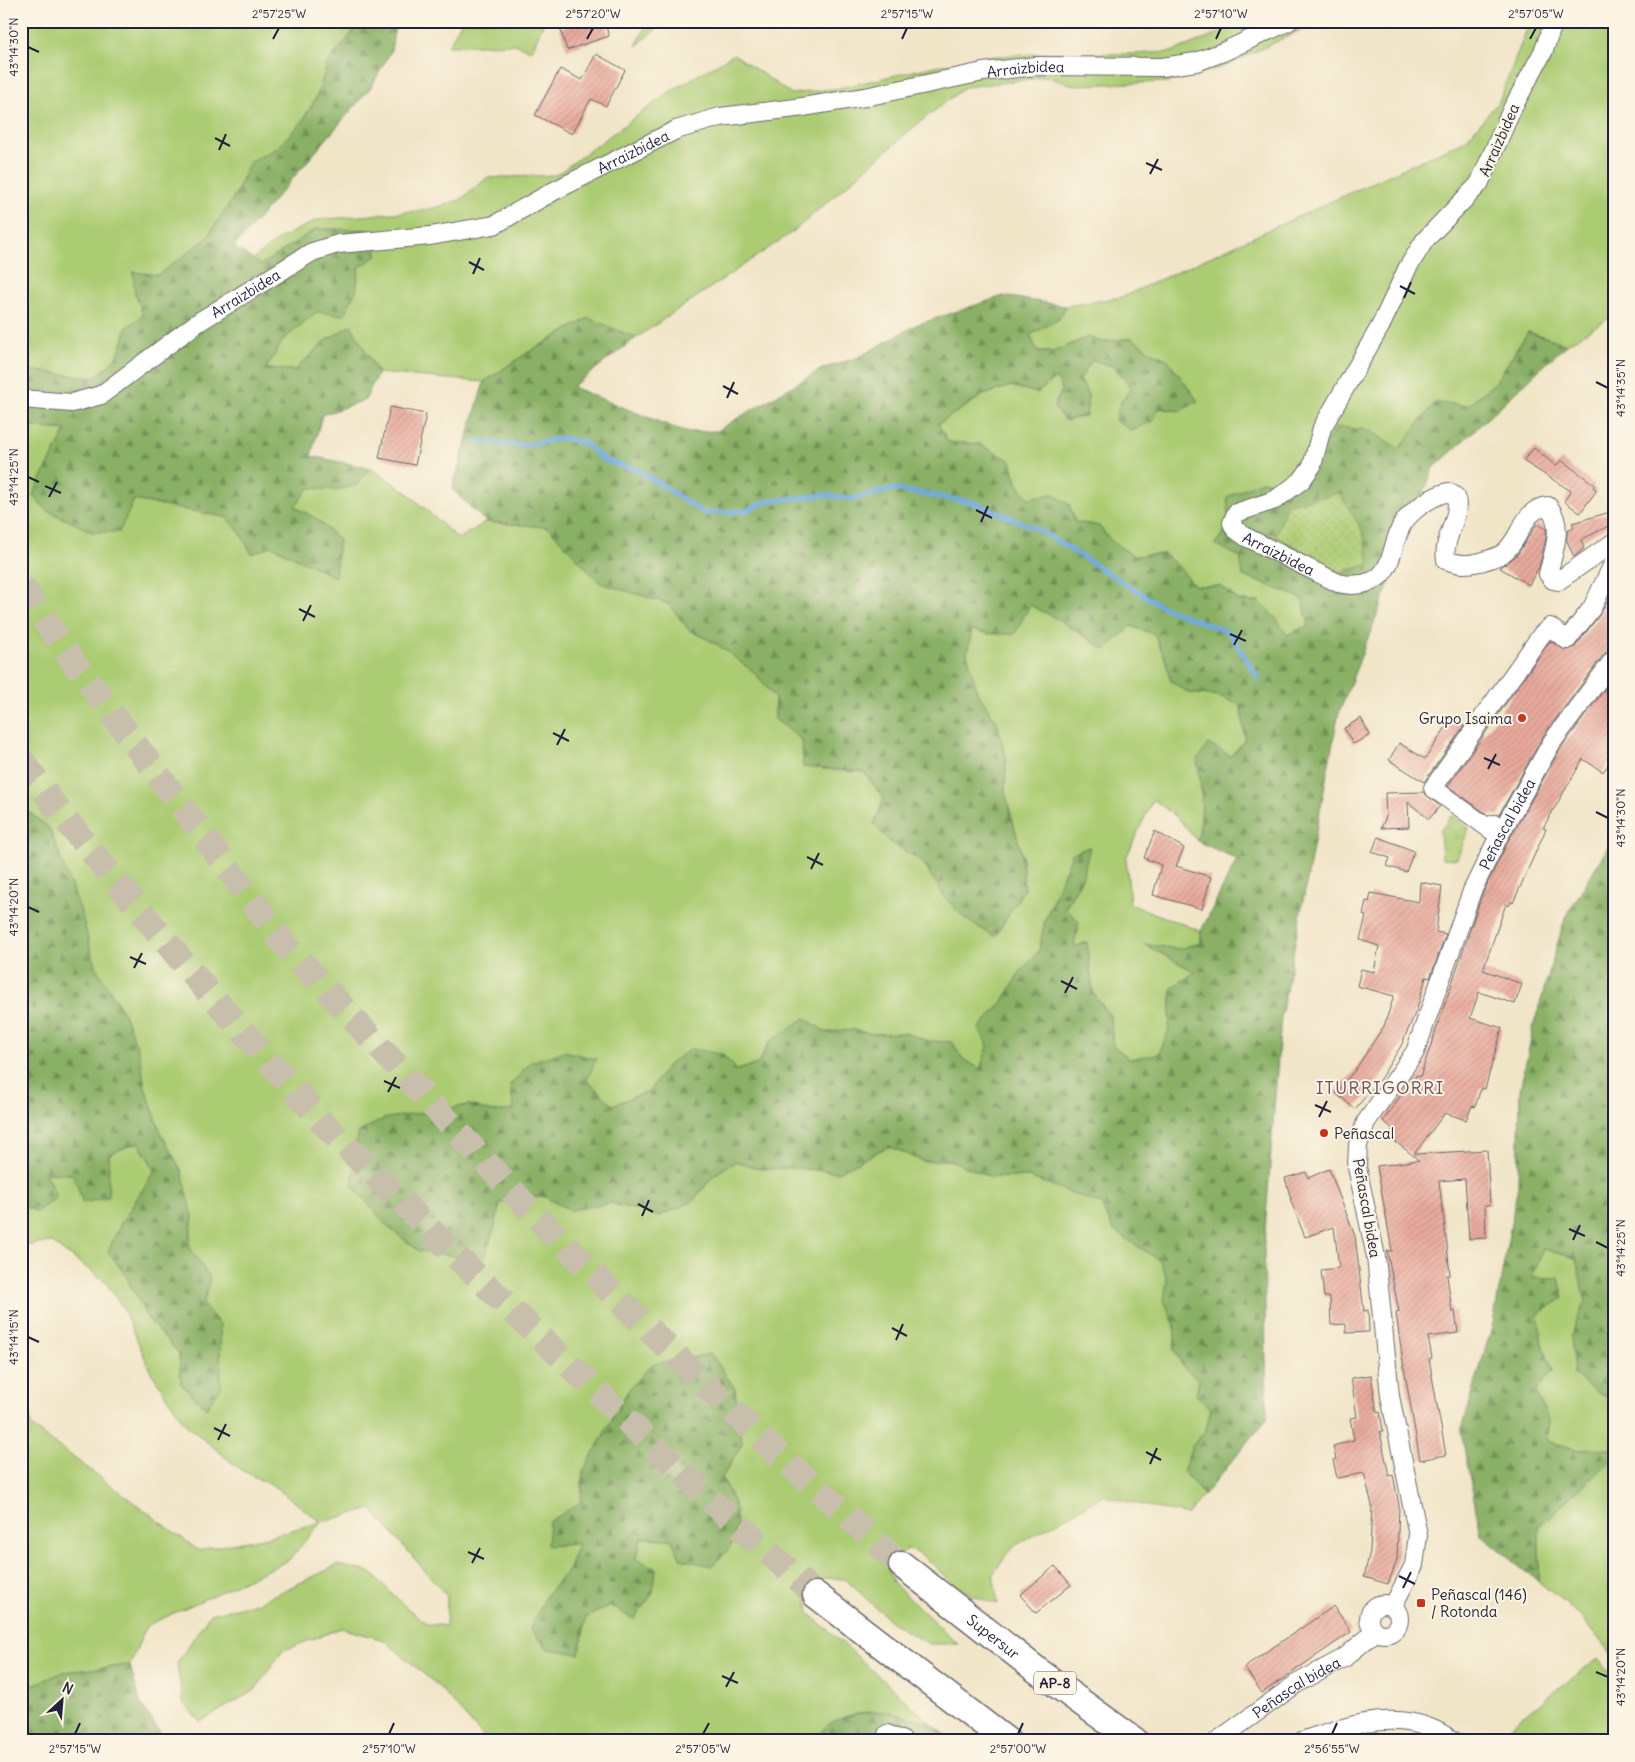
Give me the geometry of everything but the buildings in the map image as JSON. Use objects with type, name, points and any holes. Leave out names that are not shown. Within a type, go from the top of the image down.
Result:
[{"type":"highway","name":"Supersur","points":[[902,1565],[1038,1671],[1135,1741]]},
{"type":"highway","points":[[816,1594],[1007,1741]]},
{"type":"street","name":"Arraizbidea","points":[[21,399],[72,403],[101,395],[197,323],[312,252],[338,244],[430,236],[494,225],[667,134],[693,125],[720,117],[865,97],[982,72],[1036,66],[1162,67],[1196,62],[1289,21]]},
{"type":"street","name":"Arraizbidea","points":[[1554,21],[1544,50],[1513,107],[1479,184],[1425,240],[1408,267],[1381,326],[1322,428],[1312,466],[1302,481],[1275,500],[1236,513],[1232,523],[1235,529],[1246,537],[1338,583],[1348,585],[1363,584],[1381,577],[1389,564],[1402,524],[1436,495],[1448,492],[1456,497],[1458,508],[1445,550],[1446,560],[1463,566],[1490,560],[1503,553],[1514,542],[1528,516],[1538,507],[1548,506],[1554,512],[1557,544],[1548,574],[1553,580],[1558,581],[1614,542]]},
{"type":"street","points":[[1502,829],[1494,824],[1491,830],[1433,788],[1542,634],[1550,626],[1567,640],[1592,608],[1614,562]]},
{"type":"street","name":"Peñascal bidea","points":[[1217,1741],[1296,1684],[1344,1658],[1375,1632],[1369,1623],[1370,1613],[1373,1608],[1382,1604],[1392,1606],[1414,1565],[1418,1535],[1390,1396],[1376,1257],[1356,1158],[1358,1146],[1366,1122],[1415,1052],[1472,891],[1502,829],[1552,742],[1614,659]]},
{"type":"street","points":[[1302,1741],[1361,1723],[1392,1721],[1430,1728],[1454,1741]]},
{"type":"green space","points":[[21,21],[362,21],[328,62],[318,94],[302,122],[276,149],[250,162],[237,192],[206,239],[135,293],[144,315],[126,328],[122,345],[116,357],[93,378],[21,369]]},
{"type":"green space","points":[[362,21],[396,21],[391,51],[371,87],[234,247],[261,265],[316,229],[375,230],[377,255],[359,268],[356,291],[344,315],[316,312],[283,340],[266,369],[295,370],[324,342],[351,325],[378,373],[365,400],[322,415],[311,456],[370,468],[357,485],[337,490],[309,488],[295,507],[317,519],[339,540],[335,577],[272,546],[252,554],[239,531],[225,517],[134,500],[119,532],[92,532],[46,510],[33,495],[66,430],[21,426],[21,369],[93,378],[112,362],[122,345],[126,328],[143,315],[135,293],[133,272],[158,275],[206,239],[237,192],[250,162],[276,149],[302,122],[318,94],[328,62]]},
{"type":"green space","points":[[462,21],[544,21],[532,51],[514,44],[448,46]]},
{"type":"green space","points":[[648,21],[666,21],[636,46]]},
{"type":"green space","points":[[1249,21],[1320,21],[1223,67],[1168,82],[1073,85],[1047,77],[965,87],[915,126],[794,231],[636,338],[588,318],[527,353],[484,382],[378,373],[351,325],[324,342],[295,370],[265,369],[283,340],[316,312],[356,291],[359,268],[377,255],[375,230],[316,229],[261,265],[252,260],[281,238],[317,220],[427,210],[460,200],[487,178],[556,175],[671,91],[734,54],[791,94],[840,88],[935,66],[996,56],[1054,53],[1129,54],[1171,52]]},
{"type":"green space","points":[[1530,21],[1614,21],[1614,315],[1567,344],[1528,332],[1495,383],[1468,405],[1435,403],[1399,449],[1369,430],[1313,459],[1282,484],[1261,481],[1215,544],[1240,557],[1274,586],[1302,598],[1309,625],[1287,635],[1276,618],[1260,602],[1239,601],[1221,586],[1195,586],[1180,568],[1164,554],[1134,556],[1112,542],[1099,526],[1075,522],[1069,504],[1053,494],[1028,498],[1017,483],[1011,461],[979,444],[948,442],[938,424],[983,395],[1011,386],[1037,393],[1056,378],[1062,389],[1054,407],[1065,421],[1086,416],[1088,395],[1080,379],[1092,360],[1114,366],[1132,388],[1120,403],[1180,411],[1197,401],[1168,360],[1149,351],[1132,338],[1101,342],[1088,337],[1053,352],[1038,352],[1030,335],[1059,319],[1066,306],[1122,297],[1466,140],[1499,101]]},
{"type":"green space","points":[[1003,296],[1066,306],[1059,319],[1030,335],[1038,352],[1053,352],[1088,337],[1101,342],[1132,338],[1149,351],[1168,360],[1198,401],[1180,411],[1160,408],[1153,421],[1132,431],[1115,420],[1120,403],[1132,388],[1114,366],[1092,360],[1080,379],[1088,395],[1086,415],[1065,421],[1054,407],[1062,389],[1056,378],[1037,393],[1011,386],[983,395],[938,424],[948,442],[979,444],[1011,461],[1017,483],[1028,498],[1053,494],[1069,504],[1075,522],[1099,526],[1112,542],[1134,556],[1164,554],[1180,568],[1195,586],[1221,586],[1239,601],[1260,602],[1276,618],[1287,635],[1309,625],[1302,598],[1243,576],[1240,557],[1215,544],[1229,526],[1227,497],[1261,481],[1282,484],[1313,459],[1337,427],[1369,430],[1399,449],[1435,403],[1468,405],[1495,383],[1528,332],[1567,344],[1433,469],[1338,716],[1281,1017],[1264,1245],[1267,1419],[1204,1495],[1183,1472],[1192,1446],[1206,1430],[1211,1409],[1196,1395],[1199,1380],[1183,1367],[1175,1350],[1175,1326],[1164,1300],[1167,1280],[1160,1261],[1113,1230],[1101,1204],[1029,1177],[991,1177],[950,1160],[923,1161],[889,1146],[838,1172],[796,1168],[760,1169],[736,1161],[714,1175],[692,1202],[659,1216],[611,1203],[570,1210],[543,1196],[500,1203],[484,1260],[419,1251],[387,1226],[352,1185],[357,1133],[383,1119],[470,1105],[492,1112],[514,1110],[510,1085],[531,1062],[564,1051],[596,1059],[587,1080],[613,1105],[649,1091],[670,1063],[691,1049],[722,1054],[737,1070],[758,1064],[770,1041],[805,1018],[826,1032],[854,1030],[874,1034],[904,1033],[929,1041],[952,1042],[963,1059],[980,1069],[988,1046],[979,1028],[1002,1003],[1021,971],[1039,951],[1045,920],[1072,854],[1090,847],[1082,878],[1065,908],[1079,922],[1074,947],[1087,942],[1093,993],[1110,1016],[1113,1046],[1130,1059],[1159,1054],[1169,1030],[1172,988],[1195,972],[1144,944],[1178,949],[1201,943],[1201,931],[1237,859],[1197,841],[1202,801],[1197,761],[1208,744],[1231,756],[1245,740],[1241,706],[1220,696],[1189,693],[1171,681],[1165,658],[1154,634],[1131,626],[1105,650],[1058,619],[1030,605],[1015,634],[988,634],[972,630],[967,653],[977,692],[997,722],[1006,758],[1005,792],[1022,855],[1024,889],[995,937],[965,919],[944,896],[922,861],[890,842],[874,824],[884,799],[864,772],[803,767],[802,740],[775,719],[775,698],[755,673],[717,644],[689,630],[669,604],[600,583],[548,527],[486,522],[452,489],[484,382],[527,353],[589,318],[636,338],[572,387],[685,432],[716,431],[822,369],[859,357],[916,325]],"holes":[[[1311,556],[1369,564],[1340,573]]]},
{"type":"green space","points":[[21,426],[67,430],[119,532],[134,500],[225,517],[239,531],[252,554],[272,546],[335,576],[317,519],[295,507],[309,487],[337,490],[357,485],[370,468],[408,493],[458,539],[486,522],[548,527],[600,582],[669,604],[689,630],[717,644],[755,673],[775,698],[775,719],[802,740],[822,769],[864,772],[884,799],[890,842],[922,861],[944,896],[995,937],[1024,889],[1022,855],[1005,792],[1006,758],[997,722],[977,692],[967,653],[972,629],[988,634],[1030,605],[1058,619],[1105,650],[1131,626],[1154,634],[1165,658],[1171,681],[1189,693],[1220,696],[1241,706],[1245,739],[1203,794],[1203,819],[1197,841],[1178,818],[1153,799],[1126,858],[1130,904],[1201,931],[1201,943],[1178,949],[1146,945],[1196,972],[1172,988],[1169,1030],[1159,1054],[1130,1059],[1113,1046],[1110,1016],[1093,993],[1087,942],[1073,948],[1065,909],[1082,878],[1089,847],[1072,854],[1045,920],[1039,951],[1021,971],[1002,1003],[979,1028],[988,1046],[980,1070],[963,1059],[952,1042],[929,1041],[904,1033],[874,1034],[854,1030],[770,1041],[758,1064],[737,1070],[722,1054],[670,1063],[649,1091],[613,1105],[586,1080],[531,1062],[510,1085],[515,1110],[492,1112],[470,1105],[383,1119],[387,1226],[419,1251],[484,1260],[500,1203],[543,1196],[570,1210],[611,1203],[659,1216],[692,1202],[714,1175],[736,1161],[760,1169],[796,1168],[838,1172],[889,1146],[923,1161],[950,1160],[991,1177],[1029,1177],[1101,1204],[1113,1230],[1160,1260],[1168,1280],[1164,1300],[1175,1326],[1175,1350],[1183,1367],[1199,1380],[1196,1395],[1211,1409],[1206,1430],[1192,1446],[1197,1488],[1204,1495],[1187,1515],[1103,1496],[1011,1548],[993,1574],[998,1604],[965,1591],[953,1583],[925,1557],[907,1549],[894,1560],[889,1570],[893,1583],[958,1644],[929,1644],[894,1624],[845,1579],[824,1578],[807,1595],[809,1613],[932,1724],[898,1714],[878,1711],[846,1716],[836,1720],[821,1733],[818,1741],[487,1741],[438,1686],[384,1640],[341,1628],[282,1651],[255,1690],[200,1722],[183,1703],[177,1663],[210,1614],[257,1603],[338,1565],[370,1572],[406,1607],[427,1624],[446,1626],[447,1596],[371,1509],[321,1522],[275,1487],[241,1470],[185,1424],[151,1372],[123,1308],[105,1281],[51,1242],[21,1247],[21,1205],[36,1212],[45,1173],[73,1174],[108,1197],[109,1154],[138,1142],[155,1170],[108,1251],[125,1274],[148,1319],[179,1353],[181,1384],[210,1278],[189,1246],[193,1216],[182,1172],[161,1133],[145,1087],[139,1052],[124,1014],[95,966],[81,912],[49,828],[30,813],[21,811]],"holes":[[[711,1354],[735,1389],[742,1444],[722,1478],[735,1505],[672,1539],[641,1538],[637,1559],[610,1606],[586,1617],[579,1654],[546,1596],[569,1569],[578,1544],[583,1472],[629,1389]]]},
{"type":"green space","points":[[1339,493],[1363,532],[1369,564],[1340,573],[1276,536],[1286,505]]},
{"type":"green space","points":[[21,811],[30,813],[49,828],[81,912],[95,966],[124,1014],[139,1052],[145,1087],[161,1133],[182,1172],[193,1216],[189,1246],[210,1278],[203,1305],[220,1324],[221,1388],[206,1408],[181,1384],[179,1353],[148,1319],[125,1274],[108,1251],[120,1225],[155,1170],[138,1142],[109,1154],[108,1197],[83,1203],[73,1174],[45,1173],[57,1197],[36,1212],[21,1205]]},
{"type":"green space","points":[[1452,815],[1469,828],[1457,859],[1442,858],[1440,831]]},
{"type":"green space","points":[[1614,837],[1614,1328],[1608,1340],[1614,1346],[1614,1398],[1599,1394],[1574,1375],[1571,1336],[1585,1301],[1576,1258],[1543,1249],[1532,1277],[1559,1278],[1564,1298],[1538,1314],[1542,1344],[1553,1370],[1536,1392],[1549,1421],[1547,1441],[1580,1450],[1614,1449],[1614,1458],[1539,1526],[1539,1582],[1481,1535],[1461,1432],[1493,1323],[1518,1185],[1520,1090],[1534,1024],[1565,918]]},
{"type":"green space","points":[[1543,1249],[1576,1258],[1585,1301],[1571,1336],[1599,1394],[1614,1398],[1614,1449],[1580,1450],[1547,1441],[1549,1421],[1536,1392],[1553,1370],[1542,1344],[1532,1278]]},
{"type":"green space","points":[[711,1354],[735,1389],[742,1444],[722,1478],[736,1514],[737,1525],[730,1546],[723,1556],[711,1566],[681,1559],[671,1539],[641,1538],[637,1559],[656,1569],[653,1593],[634,1619],[610,1606],[586,1617],[579,1654],[548,1649],[530,1629],[546,1596],[569,1569],[578,1544],[547,1546],[549,1522],[581,1502],[583,1472],[629,1389],[652,1364]]},
{"type":"green space","points":[[21,1394],[28,1402],[31,1426],[198,1550],[263,1538],[321,1522],[289,1560],[146,1626],[130,1665],[64,1672],[21,1690]]},
{"type":"green space","points":[[1614,1458],[1614,1658],[1580,1615],[1539,1582],[1539,1526]]},
{"type":"green space","points":[[1598,1658],[1614,1678],[1614,1741],[1505,1741],[1500,1734]]},
{"type":"green space","points":[[130,1665],[140,1702],[166,1741],[21,1741],[21,1690],[64,1672]]},
{"type":"green space","points":[[886,1711],[932,1724],[953,1741],[818,1741],[821,1732],[836,1720],[857,1714]]},
{"type":"waterway","points":[[477,441],[523,446],[563,438],[584,443],[604,460],[640,471],[704,513],[745,511],[768,501],[824,495],[852,499],[894,489],[975,503],[1039,530],[1163,607],[1230,633],[1258,678]]},
{"type":"tunnel","points":[[21,586],[72,660],[285,945],[525,1205],[641,1322],[766,1443],[902,1565]]},
{"type":"tunnel","points":[[21,759],[60,813],[191,972],[325,1125],[461,1261],[705,1495],[816,1595]]},
{"type":"place","name":"Grupo Isaima","points":[[1522,718]]},
{"type":"place","name":"Peñascal","points":[[1324,1133]]},
{"type":"place","name":"Peñascal (146) / Rotonda","points":[[1421,1603]]},
{"type":"district","name":"ITURRIGORRI","points":[[1380,1087]]}]
